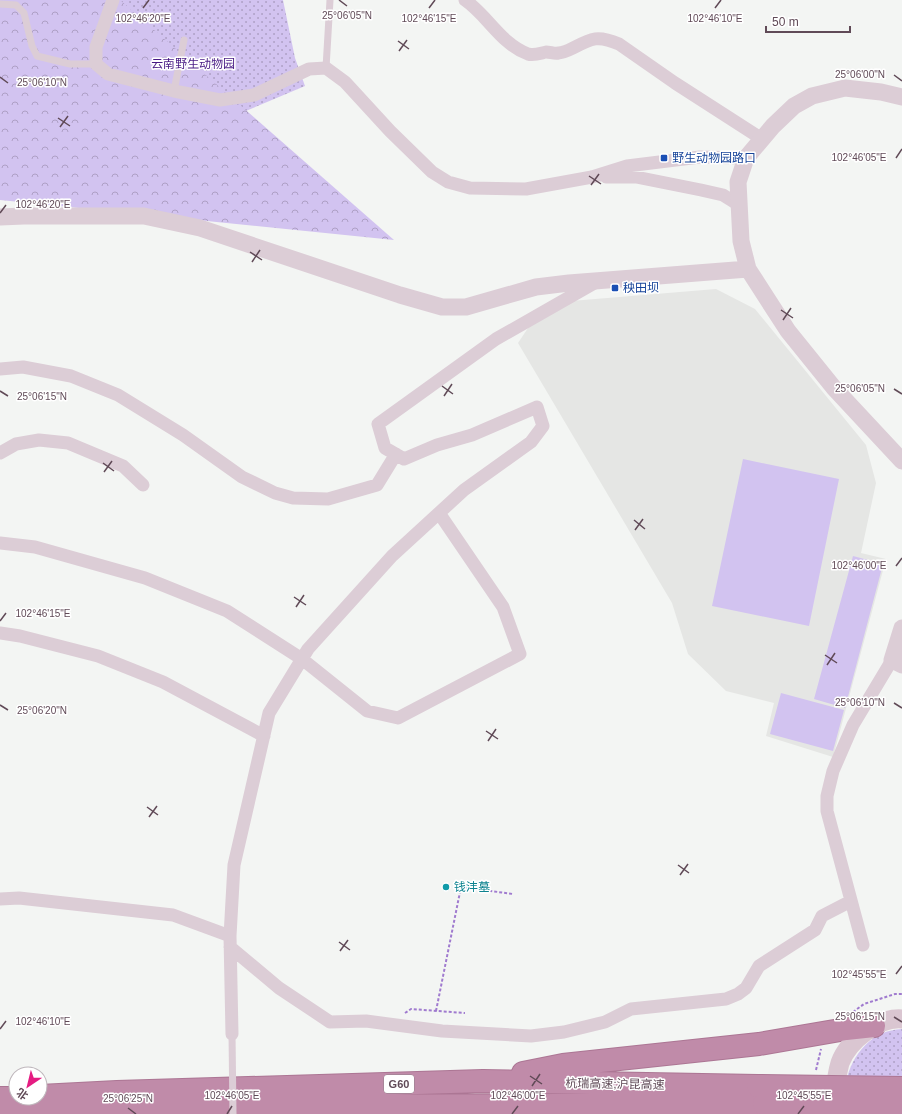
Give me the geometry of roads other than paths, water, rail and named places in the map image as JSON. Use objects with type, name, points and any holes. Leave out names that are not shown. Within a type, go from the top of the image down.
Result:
[{"type":"highway","points":[[483,1081],[563,1065],[759,1044],[888,1022]]},
{"type":"highway","name":"杭瑞高速;沪昆高速","points":[[48,1096],[117,1092],[483,1081],[761,1095],[902,1106]]},
{"type":"highway","name":"杭瑞高速;沪昆高速","points":[[5,1114],[119,1107],[434,1106],[761,1095],[902,1088]]},
{"type":"highway","points":[[434,1106],[522,1114]]},
{"type":"main road","points":[[840,1114],[838,1111],[835,1086],[840,1062],[854,1041],[888,1022],[902,1007]]},
{"type":"street","points":[[113,0],[96,47],[96,64],[108,74],[174,91],[220,100],[254,96],[309,69],[326,68],[345,82],[390,131],[432,172],[448,182],[470,188],[526,189],[592,177],[627,166],[700,157],[746,158]]},
{"type":"street","points":[[465,0],[486,18],[502,38],[530,54],[547,52],[558,54],[587,40],[599,38],[619,44],[675,83],[762,139]]},
{"type":"street","points":[[902,97],[881,92],[845,88],[812,96],[794,106],[773,126],[746,158],[738,182],[741,241],[748,269],[788,331],[829,382],[902,461]]},
{"type":"street","points":[[592,177],[636,177],[723,194],[739,204]]},
{"type":"street","points":[[0,217],[144,216],[200,228],[400,295],[442,307],[466,306],[536,287],[748,269]]},
{"type":"street","points":[[232,1034],[230,941],[234,865],[269,713],[308,649],[392,556],[464,490],[531,442],[543,426],[537,407],[472,435],[437,445],[404,459],[385,448],[378,424],[496,339],[598,282]]},
{"type":"street","points":[[0,369],[23,367],[71,376],[118,395],[183,435],[242,477],[275,493],[293,498],[328,500],[377,485],[396,454]]},
{"type":"street","points":[[0,453],[16,444],[39,440],[68,443],[123,466],[143,485]]},
{"type":"street","points":[[0,543],[36,547],[145,578],[227,611],[302,659],[367,711],[398,718],[520,654],[503,607],[439,513]]},
{"type":"street","points":[[863,945],[827,812],[827,796],[833,771],[853,725],[897,662],[902,628]]},
{"type":"street","points":[[0,634],[20,636],[98,656],[163,682],[264,736]]},
{"type":"street","points":[[0,899],[19,898],[173,914],[230,941],[279,988],[330,1022],[366,1021],[442,1031],[531,1036],[564,1032],[605,1022],[631,1009],[726,999],[738,994],[746,988],[759,966],[814,930],[822,916],[851,901]]},
{"type":"lane","points":[[326,68],[330,0]]},
{"type":"lane","points":[[0,4],[16,5],[24,13],[32,46],[37,56],[70,64],[96,64]]},
{"type":"lane","points":[[174,91],[184,40]]},
{"type":"lane","points":[[232,1034],[233,1114]]},
{"type":"place","name":"野生动物园路口","points":[[664,158]]},
{"type":"place","name":"秧田坝","points":[[615,288]]},
{"type":"place","name":"钱沣墓","points":[[446,887]]},
{"type":"park label","name":"云南野生动物园","points":[[193,64]]}]
